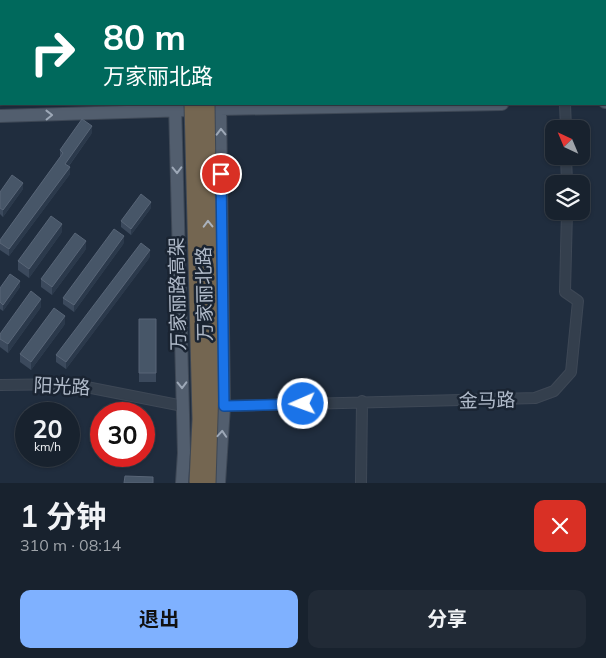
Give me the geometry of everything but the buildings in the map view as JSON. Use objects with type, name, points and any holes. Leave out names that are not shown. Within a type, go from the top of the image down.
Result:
[{"type":"highway","name":"万家丽路高架","points":[[192,105],[200,419],[197,483]]},
{"type":"highway","name":"万家丽路高架","points":[[208,483],[216,105]]},
{"type":"main road","points":[[0,116],[216,105]]},
{"type":"main road","name":"万家丽北路","points":[[216,105],[224,406],[219,483]]},
{"type":"main road","name":"万家丽北路","points":[[175,108],[182,483]]},
{"type":"street","points":[[565,105],[566,120]]},
{"type":"street","name":"金马路","points":[[224,406],[536,398],[554,391],[563,383],[570,372],[578,301],[565,292],[567,220]]},
{"type":"street","name":"阳光路","points":[[0,385],[71,384],[182,406]]},
{"type":"street","points":[[361,483],[362,401]]},
{"type":"route","points":[[221,174],[224,406],[303,404]]}]
